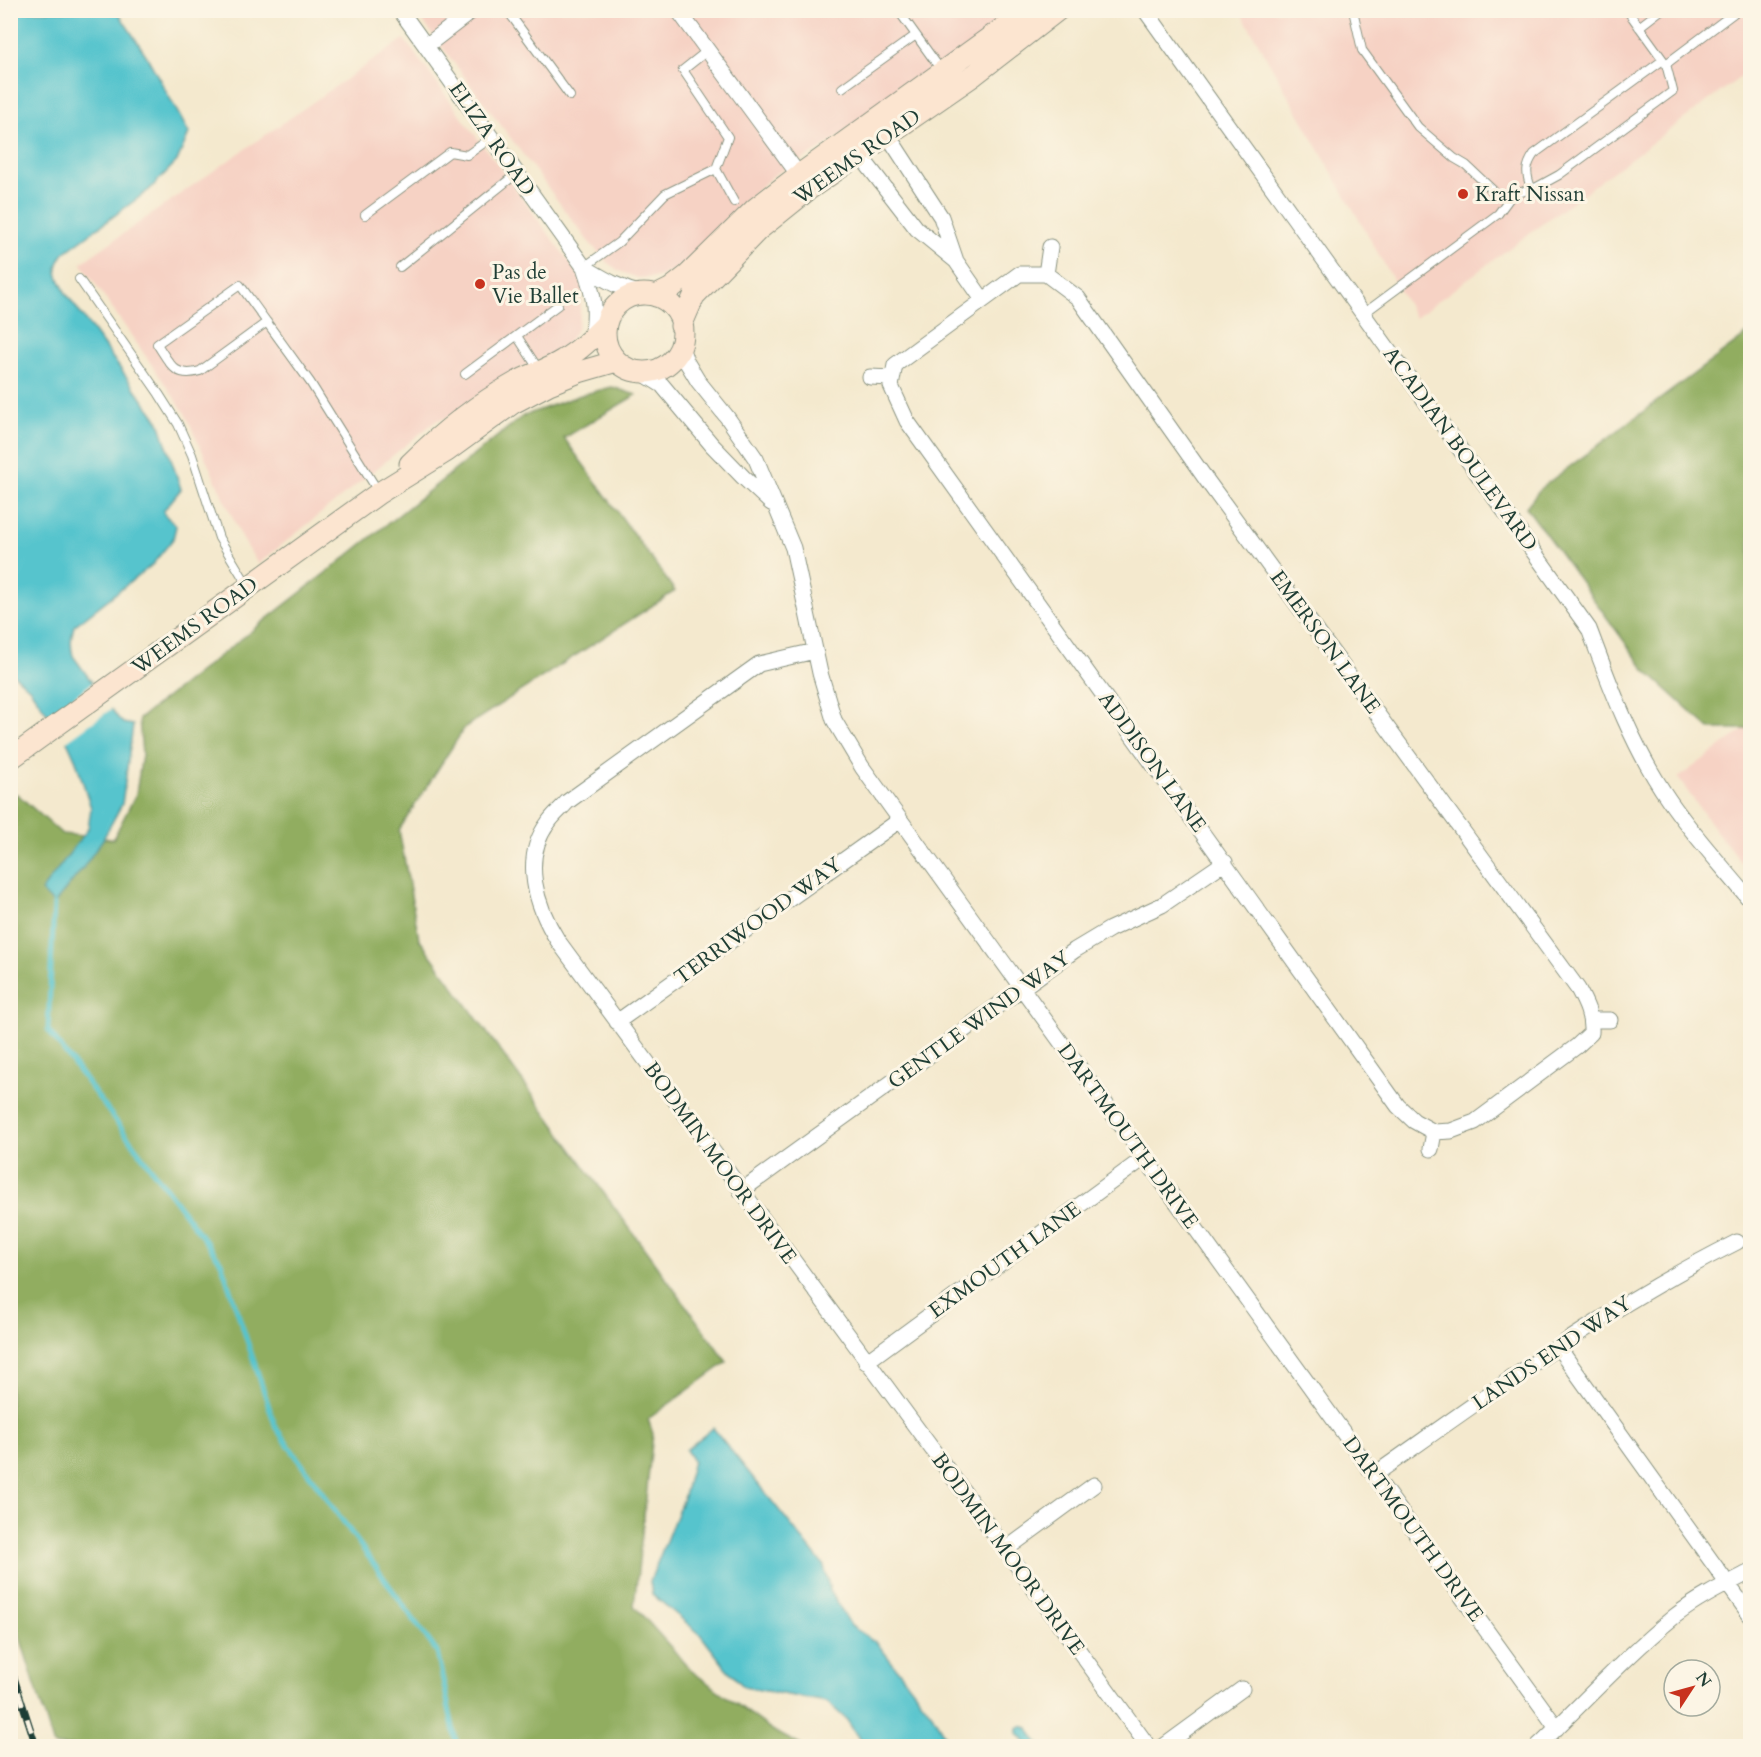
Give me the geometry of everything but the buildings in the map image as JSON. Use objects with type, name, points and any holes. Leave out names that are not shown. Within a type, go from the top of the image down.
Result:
[{"type":"street","name":"ELIZA ROAD","points":[[400,10],[584,267],[595,301],[594,322],[599,331]]},
{"type":"street","points":[[426,46],[473,10]]},
{"type":"street","points":[[678,10],[804,182]]},
{"type":"street","name":"WEEMS ROAD","points":[[681,336],[694,296],[804,182],[942,71],[1028,10]]},
{"type":"street","name":"WEEMS ROAD","points":[[649,295],[670,289],[688,275],[756,208],[859,154],[974,75],[1058,10]]},
{"type":"street","name":"ACADIAN BOULEVARD","points":[[1145,10],[1589,629],[1634,740],[1669,800],[1750,900]]},
{"type":"street","points":[[887,134],[941,217],[956,261],[983,300]]},
{"type":"street","points":[[859,154],[917,229],[956,261]]},
{"type":"street","points":[[870,377],[892,378],[895,365],[1019,274],[1046,274],[1050,247]]},
{"type":"street","name":"ELIZA ROAD","points":[[584,267],[612,284],[649,295]]},
{"type":"street","name":"EMERSON LANE","points":[[1046,274],[1078,298],[1208,482],[1578,989],[1592,1020]]},
{"type":"street","points":[[649,295],[666,301],[675,310],[680,321],[681,336],[675,356],[666,365],[641,372],[617,361],[609,350],[605,337],[599,331],[620,302],[630,296],[649,295]]},
{"type":"street","name":"WEEMS ROAD","points":[[379,493],[435,439],[518,381],[565,359],[599,331]]},
{"type":"street","name":"DARTMOUTH DRIVE","points":[[681,336],[686,361],[698,381],[756,459],[793,548],[820,674],[834,720],[862,767],[1557,1728]]},
{"type":"street","name":"WEEMS ROAD","points":[[10,759],[379,493],[447,451],[513,404],[559,380],[617,361]]},
{"type":"street","name":"DARTMOUTH DRIVE","points":[[641,372],[662,386],[712,445],[775,507]]},
{"type":"street","name":"ADDISON LANE","points":[[892,378],[891,386],[907,420],[1398,1106],[1414,1121],[1434,1132]]},
{"type":"street","name":"BODMIN MOOR DRIVE","points":[[816,651],[759,664],[567,802],[547,823],[536,847],[533,872],[538,898],[546,922],[558,941],[1148,1746]]},
{"type":"street","name":"TERRIWOOD WAY","points":[[617,1022],[900,820]]},
{"type":"street","name":"GENTLE WIND WAY","points":[[741,1191],[1075,950],[1110,929],[1162,905],[1225,862]]},
{"type":"street","points":[[1431,1149],[1434,1132],[1451,1131],[1474,1122],[1577,1046],[1591,1033],[1592,1020],[1610,1020]]},
{"type":"street","name":"EXMOUTH LANE","points":[[866,1362],[1144,1158]]},
{"type":"street","name":"LANDS END WAY","points":[[1374,1475],[1622,1305],[1737,1242]]},
{"type":"street","points":[[1558,1347],[1750,1615]]},
{"type":"street","points":[[1005,1550],[1094,1485]]},
{"type":"street","points":[[1538,1746],[1647,1640],[1677,1614],[1750,1572]]},
{"type":"street","points":[[1164,1746],[1242,1689]]},
{"type":"lane","points":[[507,10],[570,96]]},
{"type":"lane","points":[[898,10],[942,71]]},
{"type":"lane","points":[[1353,10],[1362,50],[1418,127],[1454,158],[1466,165],[1498,195],[1512,195],[1559,175],[1673,91],[1664,62],[1627,10]]},
{"type":"lane","points":[[1639,27],[1661,10]]},
{"type":"lane","points":[[1531,188],[1526,171],[1534,154],[1738,10]]},
{"type":"lane","points":[[842,88],[916,35]]},
{"type":"lane","points":[[584,267],[620,242],[665,194],[716,170],[728,137],[683,70],[707,51]]},
{"type":"lane","points":[[365,215],[450,152],[467,155],[491,138]]},
{"type":"lane","points":[[716,170],[734,202]]},
{"type":"lane","points":[[400,267],[516,174]]},
{"type":"lane","points":[[1363,314],[1498,214],[1512,195]]},
{"type":"lane","points":[[79,279],[178,424],[192,455],[219,538],[249,587]]},
{"type":"lane","points":[[267,322],[200,371],[190,374],[174,368],[157,344],[240,285],[267,322],[310,382],[379,493]]},
{"type":"lane","points":[[465,374],[558,305]]},
{"type":"lane","points":[[517,336],[541,372]]},
{"type":"shaded area","points":[[415,11],[1024,11],[821,149],[774,175],[726,218],[683,264],[673,271],[658,277],[638,278],[619,271],[608,263],[588,241]]},
{"type":"shaded area","name":"Kraft Nissan","points":[[1240,11],[1750,11],[1750,70],[1415,318]]},
{"type":"shaded area","points":[[404,39],[582,279],[585,291],[581,293],[577,329],[567,343],[551,354],[524,366],[446,418],[437,420],[258,564],[242,538],[185,413],[81,263]]},
{"type":"shaded area","points":[[1750,725],[1750,873],[1678,778]]},
{"type":"green space","points":[[1750,332],[1750,729],[1710,729],[1646,671],[1526,507],[1541,488]]},
{"type":"green space","points":[[612,387],[636,395],[564,438],[675,591],[465,727],[399,830],[419,939],[727,1362],[648,1419],[653,1434],[634,1606],[693,1672],[772,1730],[802,1746],[54,1746],[10,1605],[10,798],[17,794],[62,834],[113,839],[136,794],[142,754],[139,719],[523,416],[581,395]]},
{"type":"water","points":[[11,11],[117,11],[146,55],[189,133],[177,161],[149,190],[64,253],[57,268],[65,292],[159,422],[181,489],[164,510],[164,514],[176,526],[173,539],[152,565],[74,626],[71,641],[73,656],[118,718],[123,723],[133,725],[122,804],[103,839],[54,904],[41,891],[88,829],[91,808],[68,743],[30,689],[11,672]]},
{"type":"water","points":[[713,1428],[824,1566],[830,1591],[851,1626],[877,1643],[932,1714],[951,1746],[862,1746],[847,1720],[827,1702],[744,1687],[700,1634],[652,1594],[650,1581],[684,1496],[693,1461],[686,1450]]},
{"type":"water","points":[[1021,1726],[1028,1728],[1039,1744],[1025,1746],[1025,1741],[1018,1733],[1018,1728]]},
{"type":"pier","points":[[95,681],[114,707],[64,743],[46,717]]},
{"type":"waterway","points":[[54,904],[48,1030],[221,1262],[276,1428],[437,1652],[457,1746]]},
{"type":"railway","points":[[10,1665],[36,1746]]},
{"type":"place","name":"Kraft Nissan","points":[[1463,194]]},
{"type":"place","name":"Pas de Vie Ballet","points":[[480,284]]}]
